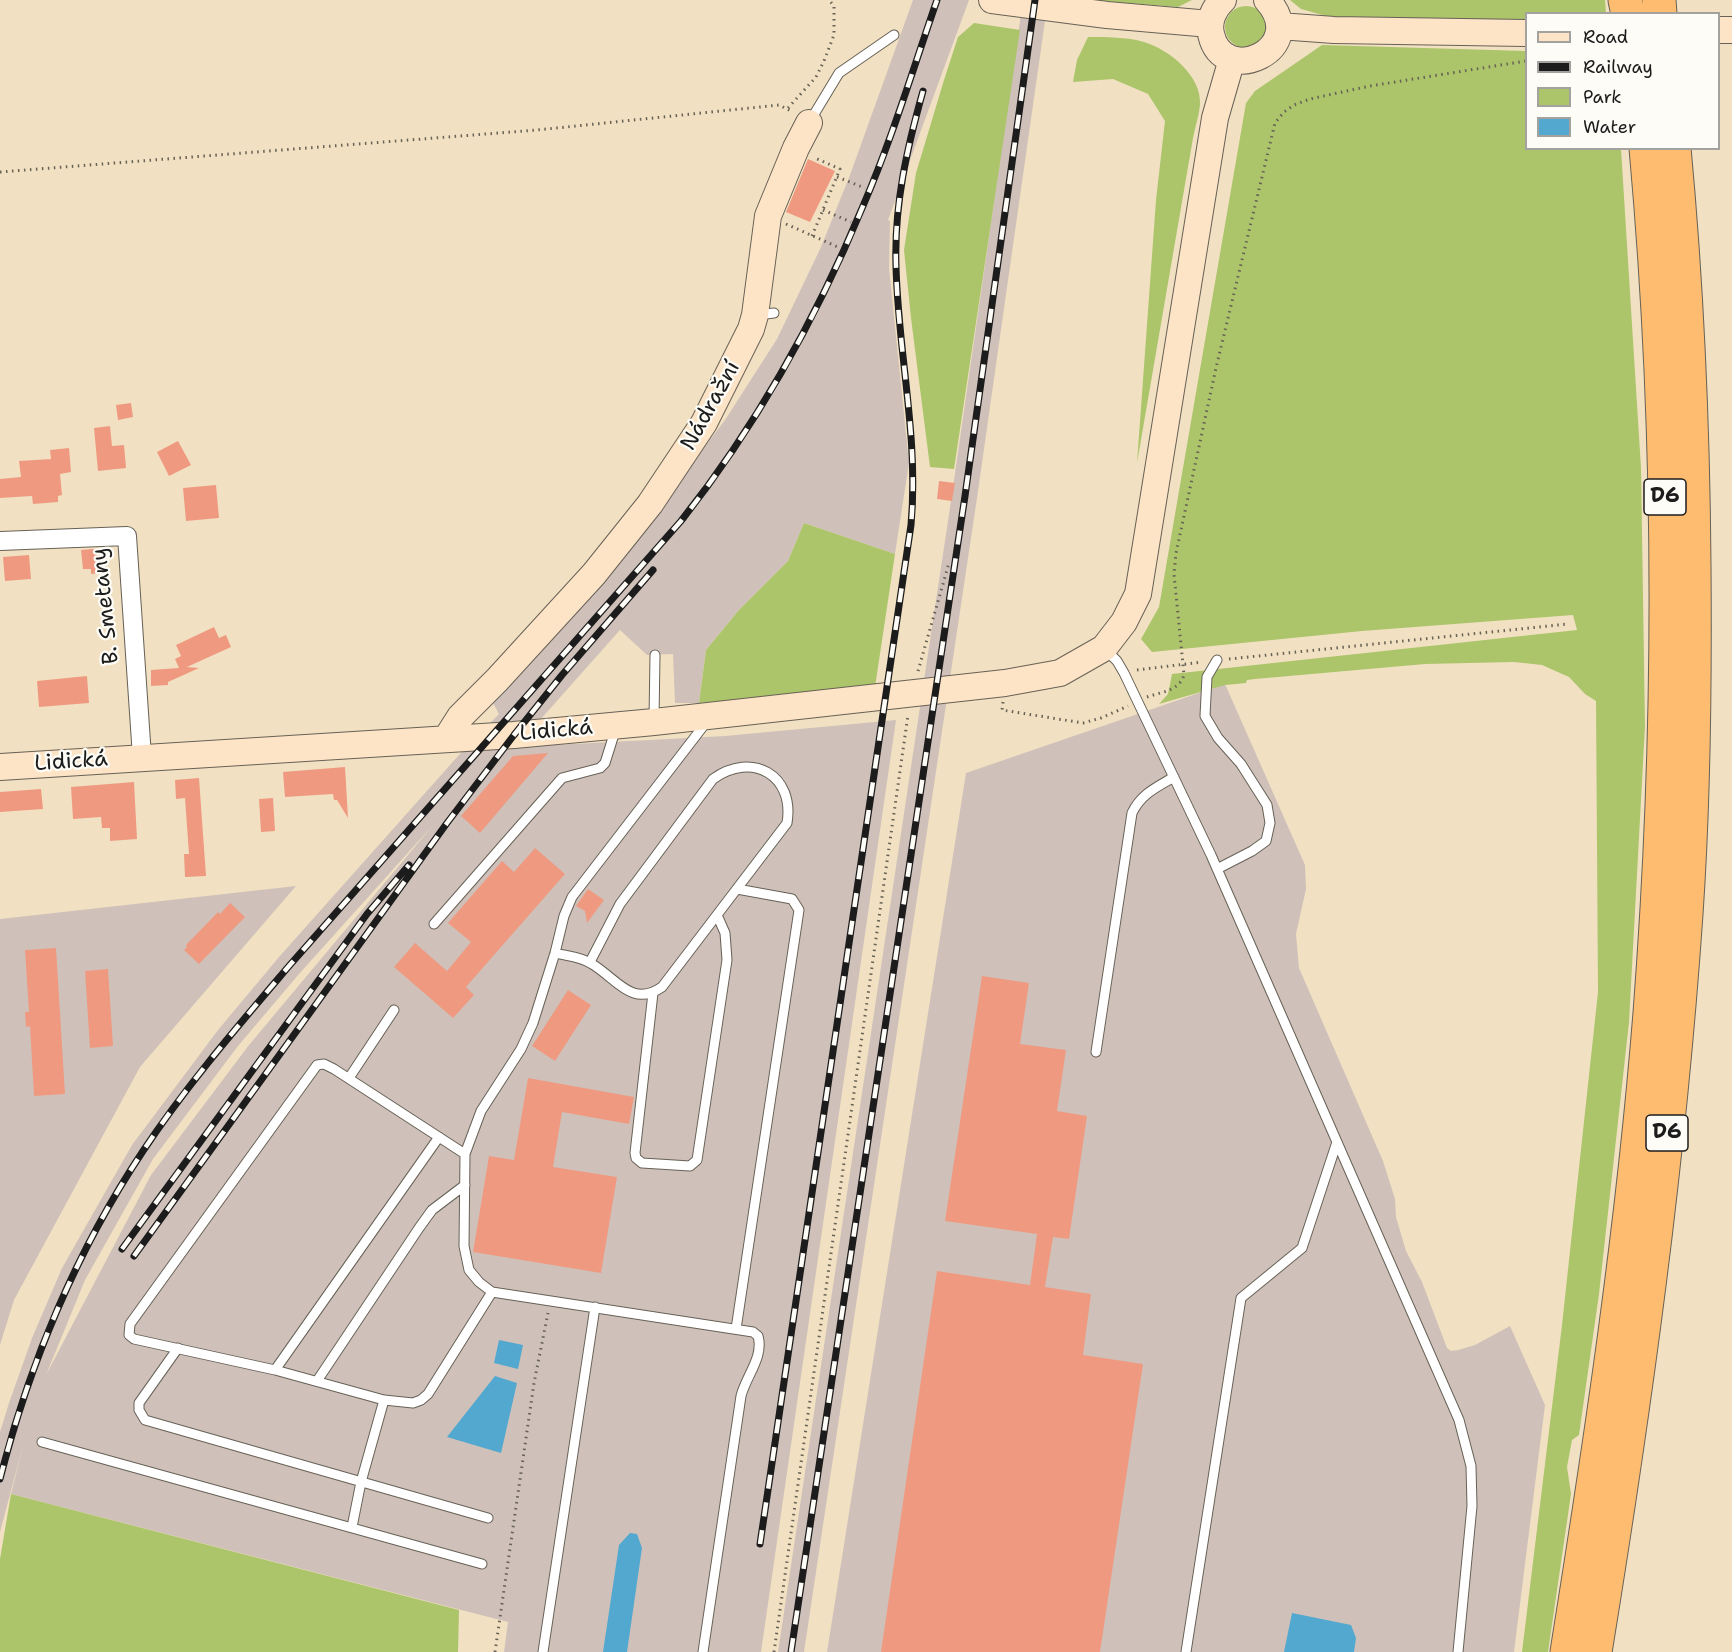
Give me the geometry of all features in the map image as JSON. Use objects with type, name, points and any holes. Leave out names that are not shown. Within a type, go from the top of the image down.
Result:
[{"type":"highway","name":"D6","points":[[1567,1652],[1597,1455],[1627,1229],[1649,1015],[1657,908],[1665,692],[1665,500],[1654,235],[1646,150]]},
{"type":"highway","name":"D6","points":[[1595,1652],[1646,1315],[1668,1125],[1686,911],[1695,696],[1692,415],[1682,235],[1674,150]]},
{"type":"street","points":[[992,0],[1107,15],[1210,24]]},
{"type":"street","points":[[1223,0],[1215,9],[1210,24],[1211,33],[1218,49],[1232,59],[1242,61],[1261,57],[1275,44],[1279,26],[1278,16],[1267,0]]},
{"type":"street","points":[[1279,26],[1334,30],[1525,33]]},
{"type":"street","points":[[1104,648],[1124,622],[1138,594],[1215,118],[1232,59]]},
{"type":"street","name":"Nádražní","points":[[446,739],[460,717],[594,574],[650,504],[692,444],[743,347],[765,314],[768,216],[795,150],[809,123]]},
{"type":"street","name":"B. Smetany","points":[[0,541],[127,536],[142,757]]},
{"type":"street","name":"Lidická","points":[[0,767],[446,739],[712,716],[1005,683],[1060,673],[1104,648]]},
{"type":"lane","name":"Nádražní","points":[[809,123],[839,73],[894,35]]},
{"type":"lane","points":[[1104,648],[1118,661],[1217,869],[1459,1420],[1471,1466],[1472,1506],[1458,1652]]},
{"type":"lane","points":[[654,722],[655,655]]},
{"type":"lane","points":[[1217,660],[1207,677],[1205,716],[1218,738],[1241,764],[1267,806],[1270,823],[1266,841],[1217,869]]},
{"type":"lane","points":[[703,1652],[741,1396],[760,1350],[759,1336],[753,1332],[736,1329],[492,1292],[479,1282],[470,1270],[464,1246],[465,1154],[481,1111],[521,1049],[533,1023],[564,916],[572,897],[712,716]]},
{"type":"lane","points":[[434,924],[562,778],[600,768],[605,763],[616,726]]},
{"type":"lane","points":[[555,953],[590,962],[633,994],[642,996],[662,987],[787,823],[789,808],[784,788],[771,773],[754,767],[726,770],[713,779],[620,904],[590,962]]},
{"type":"lane","points":[[1096,1052],[1132,813],[1138,801],[1148,792],[1174,777]]},
{"type":"lane","points":[[736,1329],[799,910],[792,899],[737,889]]},
{"type":"lane","points":[[653,993],[636,1158],[642,1162],[690,1166],[697,1161],[727,960],[725,933],[717,915]]},
{"type":"lane","points":[[349,1078],[394,1010]]},
{"type":"lane","points":[[465,1154],[349,1078],[324,1064],[317,1065],[130,1324],[129,1335],[134,1339],[275,1370],[384,1400],[412,1403],[428,1394],[492,1292]]},
{"type":"lane","points":[[275,1370],[439,1137]]},
{"type":"lane","points":[[1186,1652],[1241,1298],[1302,1248],[1337,1142]]},
{"type":"lane","points":[[317,1381],[418,1228],[432,1210],[465,1185]]},
{"type":"lane","points":[[543,1652],[595,1307]]},
{"type":"lane","points":[[178,1348],[139,1403],[139,1410],[145,1420],[488,1518]]},
{"type":"lane","points":[[352,1527],[361,1482],[384,1400]]},
{"type":"lane","points":[[42,1442],[482,1564]]},
{"type":"path","points":[[788,108],[816,77],[834,35],[834,6],[829,0]]},
{"type":"path","points":[[1005,683],[1002,710],[1083,723],[1101,718],[1137,700],[1182,683],[1184,675],[1174,574],[1176,554],[1216,368],[1275,123],[1289,108],[1310,99],[1370,86],[1525,61]]},
{"type":"path","points":[[0,172],[537,130],[779,105],[788,108],[809,123]]},
{"type":"path","points":[[795,150],[840,169],[812,236]]},
{"type":"path","points":[[837,177],[865,188]]},
{"type":"path","points":[[823,210],[851,222]]},
{"type":"path","points":[[768,216],[840,248]]},
{"type":"path","points":[[774,1652],[911,693],[949,563]]},
{"type":"path","points":[[1182,664],[1568,624]]},
{"type":"path","points":[[495,1652],[534,1383],[550,1300]]},
{"type":"shaded area","points":[[913,0],[969,0],[888,220],[890,221],[889,268],[909,463],[895,554],[804,523],[788,561],[739,610],[706,650],[699,703],[675,703],[673,654],[647,655],[620,630],[516,747],[725,736],[896,720],[761,1652],[504,1652],[508,1622],[11,1494],[24,1442],[0,1532],[0,1432],[9,1403],[32,1338],[62,1268],[132,1145],[218,1030],[279,957],[458,756],[499,714],[493,703],[632,543],[725,420],[777,339],[821,247],[850,175]],"holes":[[[433,825],[249,1045],[151,1175],[46,1375],[85,1280],[153,1159],[238,1046],[299,974]]]},
{"type":"shaded area","points":[[1023,0],[1048,0],[977,498],[804,1652],[778,1652],[952,494]]},
{"type":"shaded area","points":[[1225,684],[1305,865],[1306,889],[1296,934],[1299,968],[1383,1161],[1395,1199],[1396,1217],[1406,1251],[1422,1282],[1447,1348],[1451,1351],[1475,1345],[1510,1326],[1545,1405],[1514,1652],[827,1652],[966,773]]},
{"type":"shaded area","points":[[296,886],[140,1067],[14,1300],[0,1345],[0,919]]},
{"type":"green space","points":[[1091,0],[1192,0],[1178,7]]},
{"type":"green space","points":[[1290,0],[1605,0],[1606,12],[1525,12],[1525,20],[1409,23],[1330,17],[1301,9]]},
{"type":"green space","points":[[1246,6],[1261,12],[1267,27],[1261,42],[1246,48],[1231,42],[1225,27],[1231,12]]},
{"type":"green space","points":[[974,23],[1020,30],[954,469],[930,467],[904,250],[916,173],[944,80],[958,37]]},
{"type":"green space","points":[[1088,37],[1131,39],[1164,51],[1190,74],[1199,94],[1200,105],[1137,463],[1156,200],[1165,121],[1148,94],[1113,79],[1073,82],[1077,60]]},
{"type":"green space","points":[[1322,45],[1525,51],[1525,150],[1621,150],[1641,468],[1645,726],[1629,1022],[1599,1294],[1579,1435],[1572,1440],[1567,1467],[1571,1494],[1548,1652],[1522,1652],[1562,1325],[1598,992],[1596,701],[1585,694],[1569,677],[1542,665],[1514,662],[1425,664],[1255,679],[1159,704],[1168,694],[1172,674],[1577,630],[1573,615],[1362,631],[1152,652],[1141,639],[1159,607],[1246,103],[1255,91]]},
{"type":"green space","points":[[804,523],[895,554],[875,687],[699,703],[706,650],[739,610],[788,561]]},
{"type":"green space","points":[[11,1494],[459,1610],[458,1652],[0,1652],[0,1559]]},
{"type":"water","points":[[499,1340],[523,1345],[518,1369],[494,1363]]},
{"type":"water","points":[[495,1376],[517,1383],[501,1453],[447,1437]]},
{"type":"water","points":[[630,1533],[637,1534],[642,1548],[627,1652],[603,1652],[619,1545]]},
{"type":"water","points":[[1292,1613],[1351,1625],[1356,1638],[1354,1652],[1284,1652]]},
{"type":"building","points":[[808,159],[835,171],[810,222],[786,212]]},
{"type":"building","points":[[131,403],[133,417],[118,420],[116,405]]},
{"type":"building","points":[[110,426],[112,446],[124,445],[126,468],[98,471],[94,428]]},
{"type":"building","points":[[178,441],[191,465],[169,476],[157,452]]},
{"type":"building","points":[[69,448],[71,472],[60,474],[62,495],[58,496],[58,502],[33,504],[32,496],[0,498],[0,479],[21,477],[19,461],[51,459],[50,450]]},
{"type":"building","points":[[939,481],[955,483],[952,501],[937,499]]},
{"type":"building","points":[[216,485],[219,518],[186,521],[183,488]]},
{"type":"building","points":[[104,548],[107,572],[91,574],[91,569],[83,569],[81,550]]},
{"type":"building","points":[[29,555],[31,579],[5,581],[3,557]]},
{"type":"building","points":[[214,627],[219,638],[226,635],[231,647],[187,667],[199,668],[168,682],[168,685],[151,686],[151,670],[179,668],[175,659],[181,656],[176,645]]},
{"type":"building","points":[[87,676],[89,703],[39,707],[37,681]]},
{"type":"building","points":[[548,753],[480,833],[461,816],[513,756]]},
{"type":"building","points":[[345,767],[348,818],[337,800],[334,800],[333,794],[285,797],[283,772]]},
{"type":"building","points":[[199,778],[206,876],[185,877],[184,854],[189,854],[185,798],[176,799],[175,780]]},
{"type":"building","points":[[134,782],[137,839],[110,841],[110,828],[102,828],[101,817],[73,819],[71,787]]},
{"type":"building","points":[[41,789],[43,809],[0,812],[0,792]]},
{"type":"building","points":[[273,798],[275,831],[261,832],[259,799]]},
{"type":"building","points":[[535,848],[565,874],[466,987],[474,995],[453,1018],[394,967],[415,943],[447,971],[471,942],[448,923],[502,861],[514,872]]},
{"type":"building","points":[[588,889],[604,900],[587,923],[585,911],[576,906]]},
{"type":"building","points":[[230,903],[245,917],[199,964],[184,950],[186,945]]},
{"type":"building","points":[[56,948],[65,1094],[34,1096],[30,1026],[26,1027],[25,1012],[29,1012],[25,950]]},
{"type":"building","points":[[108,969],[113,1046],[90,1048],[85,971]]},
{"type":"building","points":[[982,976],[1029,983],[1020,1044],[1066,1050],[1057,1111],[1087,1116],[1069,1239],[1053,1237],[1045,1287],[1091,1294],[1083,1355],[1143,1364],[1100,1652],[881,1652],[937,1271],[1030,1285],[1037,1234],[945,1221]]},
{"type":"building","points":[[568,990],[591,1005],[555,1061],[532,1046]]},
{"type":"building","points":[[528,1078],[634,1097],[629,1124],[562,1112],[553,1167],[617,1177],[601,1273],[473,1252],[489,1156],[514,1160]]},
{"type":"railway","points":[[0,1479],[25,1393],[76,1268],[119,1189],[177,1103],[289,966],[681,521],[709,485],[760,409],[805,330],[845,248],[874,181],[937,0]]},
{"type":"railway","points":[[791,1652],[965,496],[1035,0]]},
{"type":"railway","points":[[760,1544],[911,525],[912,460],[898,298],[896,243],[899,199],[923,91]]},
{"type":"railway","points":[[134,1256],[447,823],[562,675],[653,570]]},
{"type":"railway","points":[[122,1249],[367,914],[409,865]]}]
